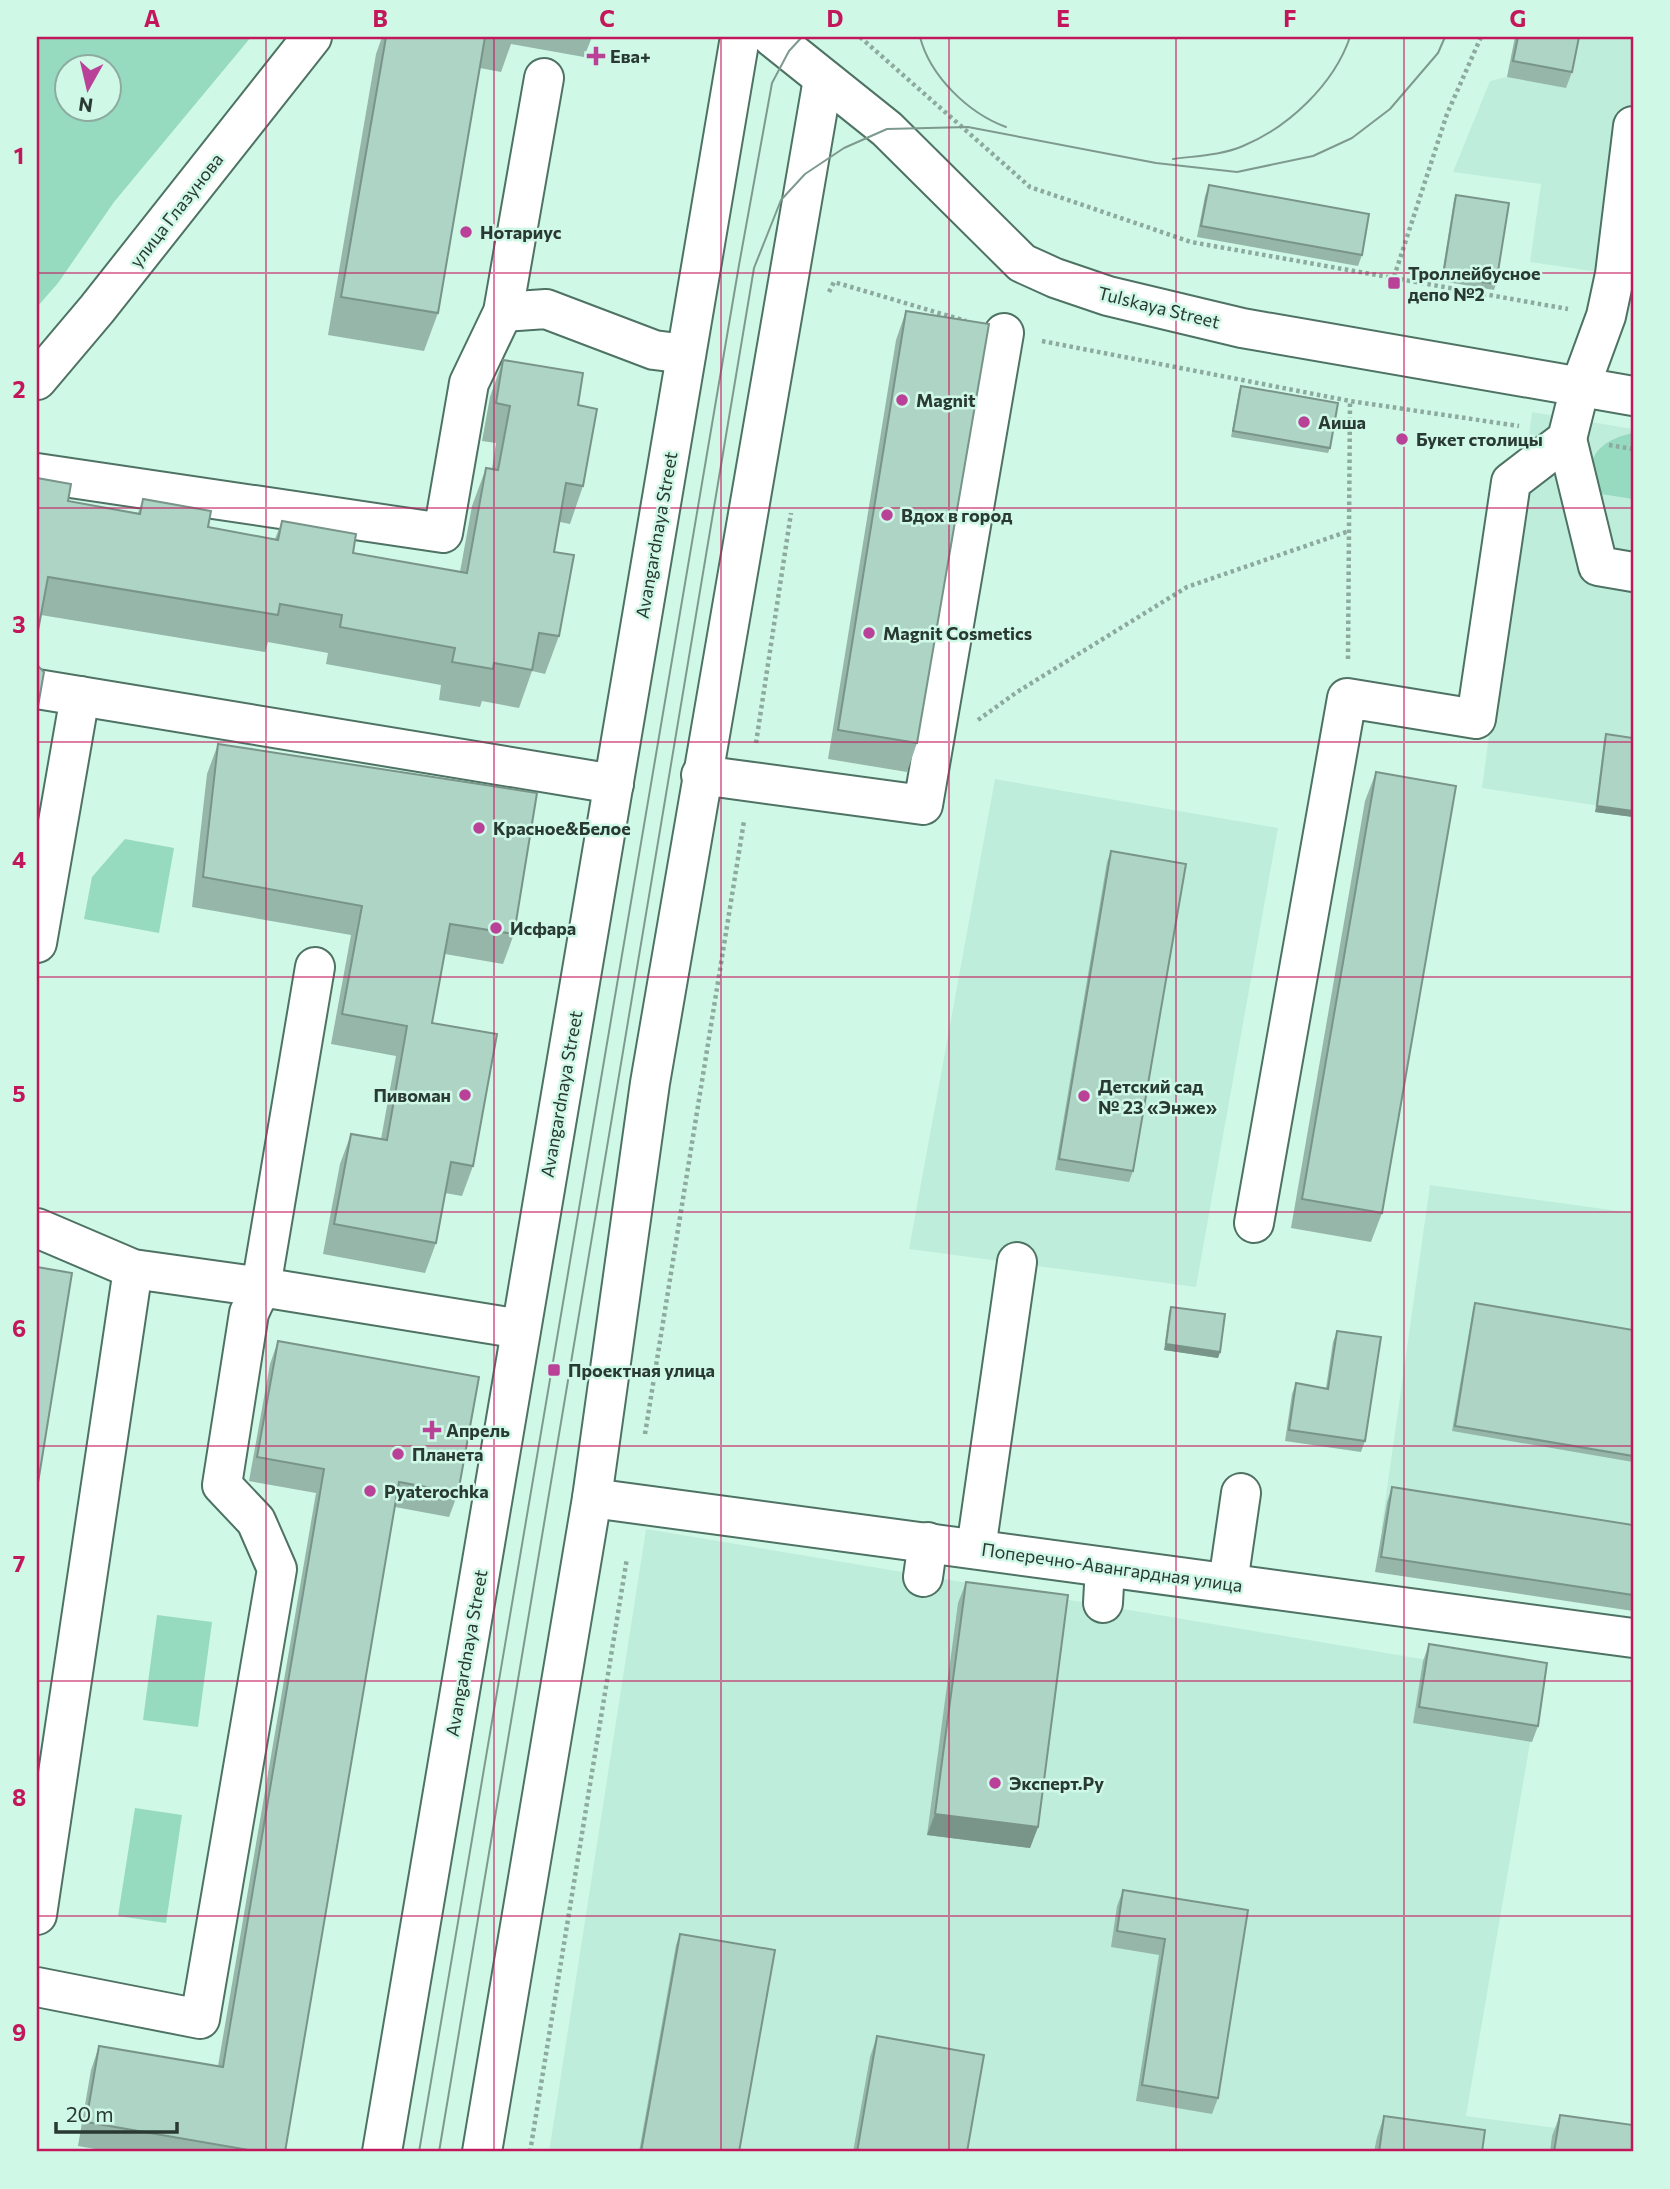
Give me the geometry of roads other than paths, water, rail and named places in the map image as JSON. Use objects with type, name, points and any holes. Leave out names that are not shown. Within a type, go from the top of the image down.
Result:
[{"type":"main road","name":"улица Глазунова","points":[[37,380],[106,299],[312,37]]},
{"type":"main road","name":"Avangardnaya Street","points":[[382,2152],[740,37]]},
{"type":"main road","name":"Tulskaya Street","points":[[772,37],[887,129],[1023,263],[1055,278],[1108,296],[1242,328],[1633,396]]},
{"type":"main road","points":[[37,473],[443,533],[469,383],[503,312],[544,78]]},
{"type":"main road","points":[[482,2152],[592,1498],[650,1083],[823,79]]},
{"type":"main road","points":[[1633,126],[1615,274],[1606,316],[1580,387],[1567,439],[1598,566],[1633,572]]},
{"type":"main road","points":[[503,312],[546,309],[654,350],[686,354]]},
{"type":"main road","points":[[702,775],[923,805],[1004,333]]},
{"type":"main road","points":[[1254,1223],[1347,698],[1476,719],[1511,482],[1567,439]]},
{"type":"main road","points":[[37,689],[614,784]]},
{"type":"main road","points":[[37,943],[80,696]]},
{"type":"main road","points":[[37,1987],[200,2018],[277,1569],[256,1521],[222,1485],[249,1313],[261,1287],[315,967]]},
{"type":"main road","points":[[37,1228],[133,1269],[521,1329]]},
{"type":"main road","points":[[976,1549],[1017,1262]]},
{"type":"main road","points":[[37,1915],[133,1269]]},
{"type":"main road","points":[[1228,1583],[1241,1493]]},
{"type":"main road","name":"Поперечно-Авангардная улица","points":[[592,1498],[926,1560],[976,1549],[1104,1585],[1228,1583],[1633,1638]]},
{"type":"tram line","points":[[419,2152],[739,265],[772,83],[789,51],[802,37]]},
{"type":"tram line","points":[[920,37],[932,66],[953,91],[978,113],[1006,127]]},
{"type":"tram line","points":[[1173,159],[1235,149],[1277,128],[1293,116],[1321,87],[1343,54],[1350,37]]},
{"type":"tram line","points":[[439,2152],[754,268],[781,200],[805,174],[844,148],[887,129],[968,127],[1156,163],[1237,172],[1313,156],[1352,138],[1390,109],[1438,53],[1445,37]]},
{"type":"place","name":"Ева+","points":[[596,56]]},
{"type":"place","name":"Нотариус","points":[[466,232]]},
{"type":"place","name":"Троллейбусное депо №2","points":[[1394,283]]},
{"type":"place","name":"Magnit","points":[[902,400]]},
{"type":"place","name":"Аиша","points":[[1304,422]]},
{"type":"place","name":"Букет столицы","points":[[1402,439]]},
{"type":"place","name":"Вдох в город","points":[[887,515]]},
{"type":"place","name":"Magnit Cosmetics","points":[[869,633]]},
{"type":"place","name":"Красное&Белое","points":[[479,828]]},
{"type":"place","name":"Исфара","points":[[496,928]]},
{"type":"place","name":"Пивоман","points":[[465,1095]]},
{"type":"place","name":"Детский сад № 23 «Энже»","points":[[1084,1096]]},
{"type":"place","name":"Проектная улица","points":[[554,1370]]},
{"type":"place","name":"Апрель","points":[[432,1430]]},
{"type":"place","name":"Планета","points":[[398,1454]]},
{"type":"place","name":"Pyaterochka","points":[[370,1491]]},
{"type":"place","name":"Эксперт.Ру","points":[[995,1783]]}]
